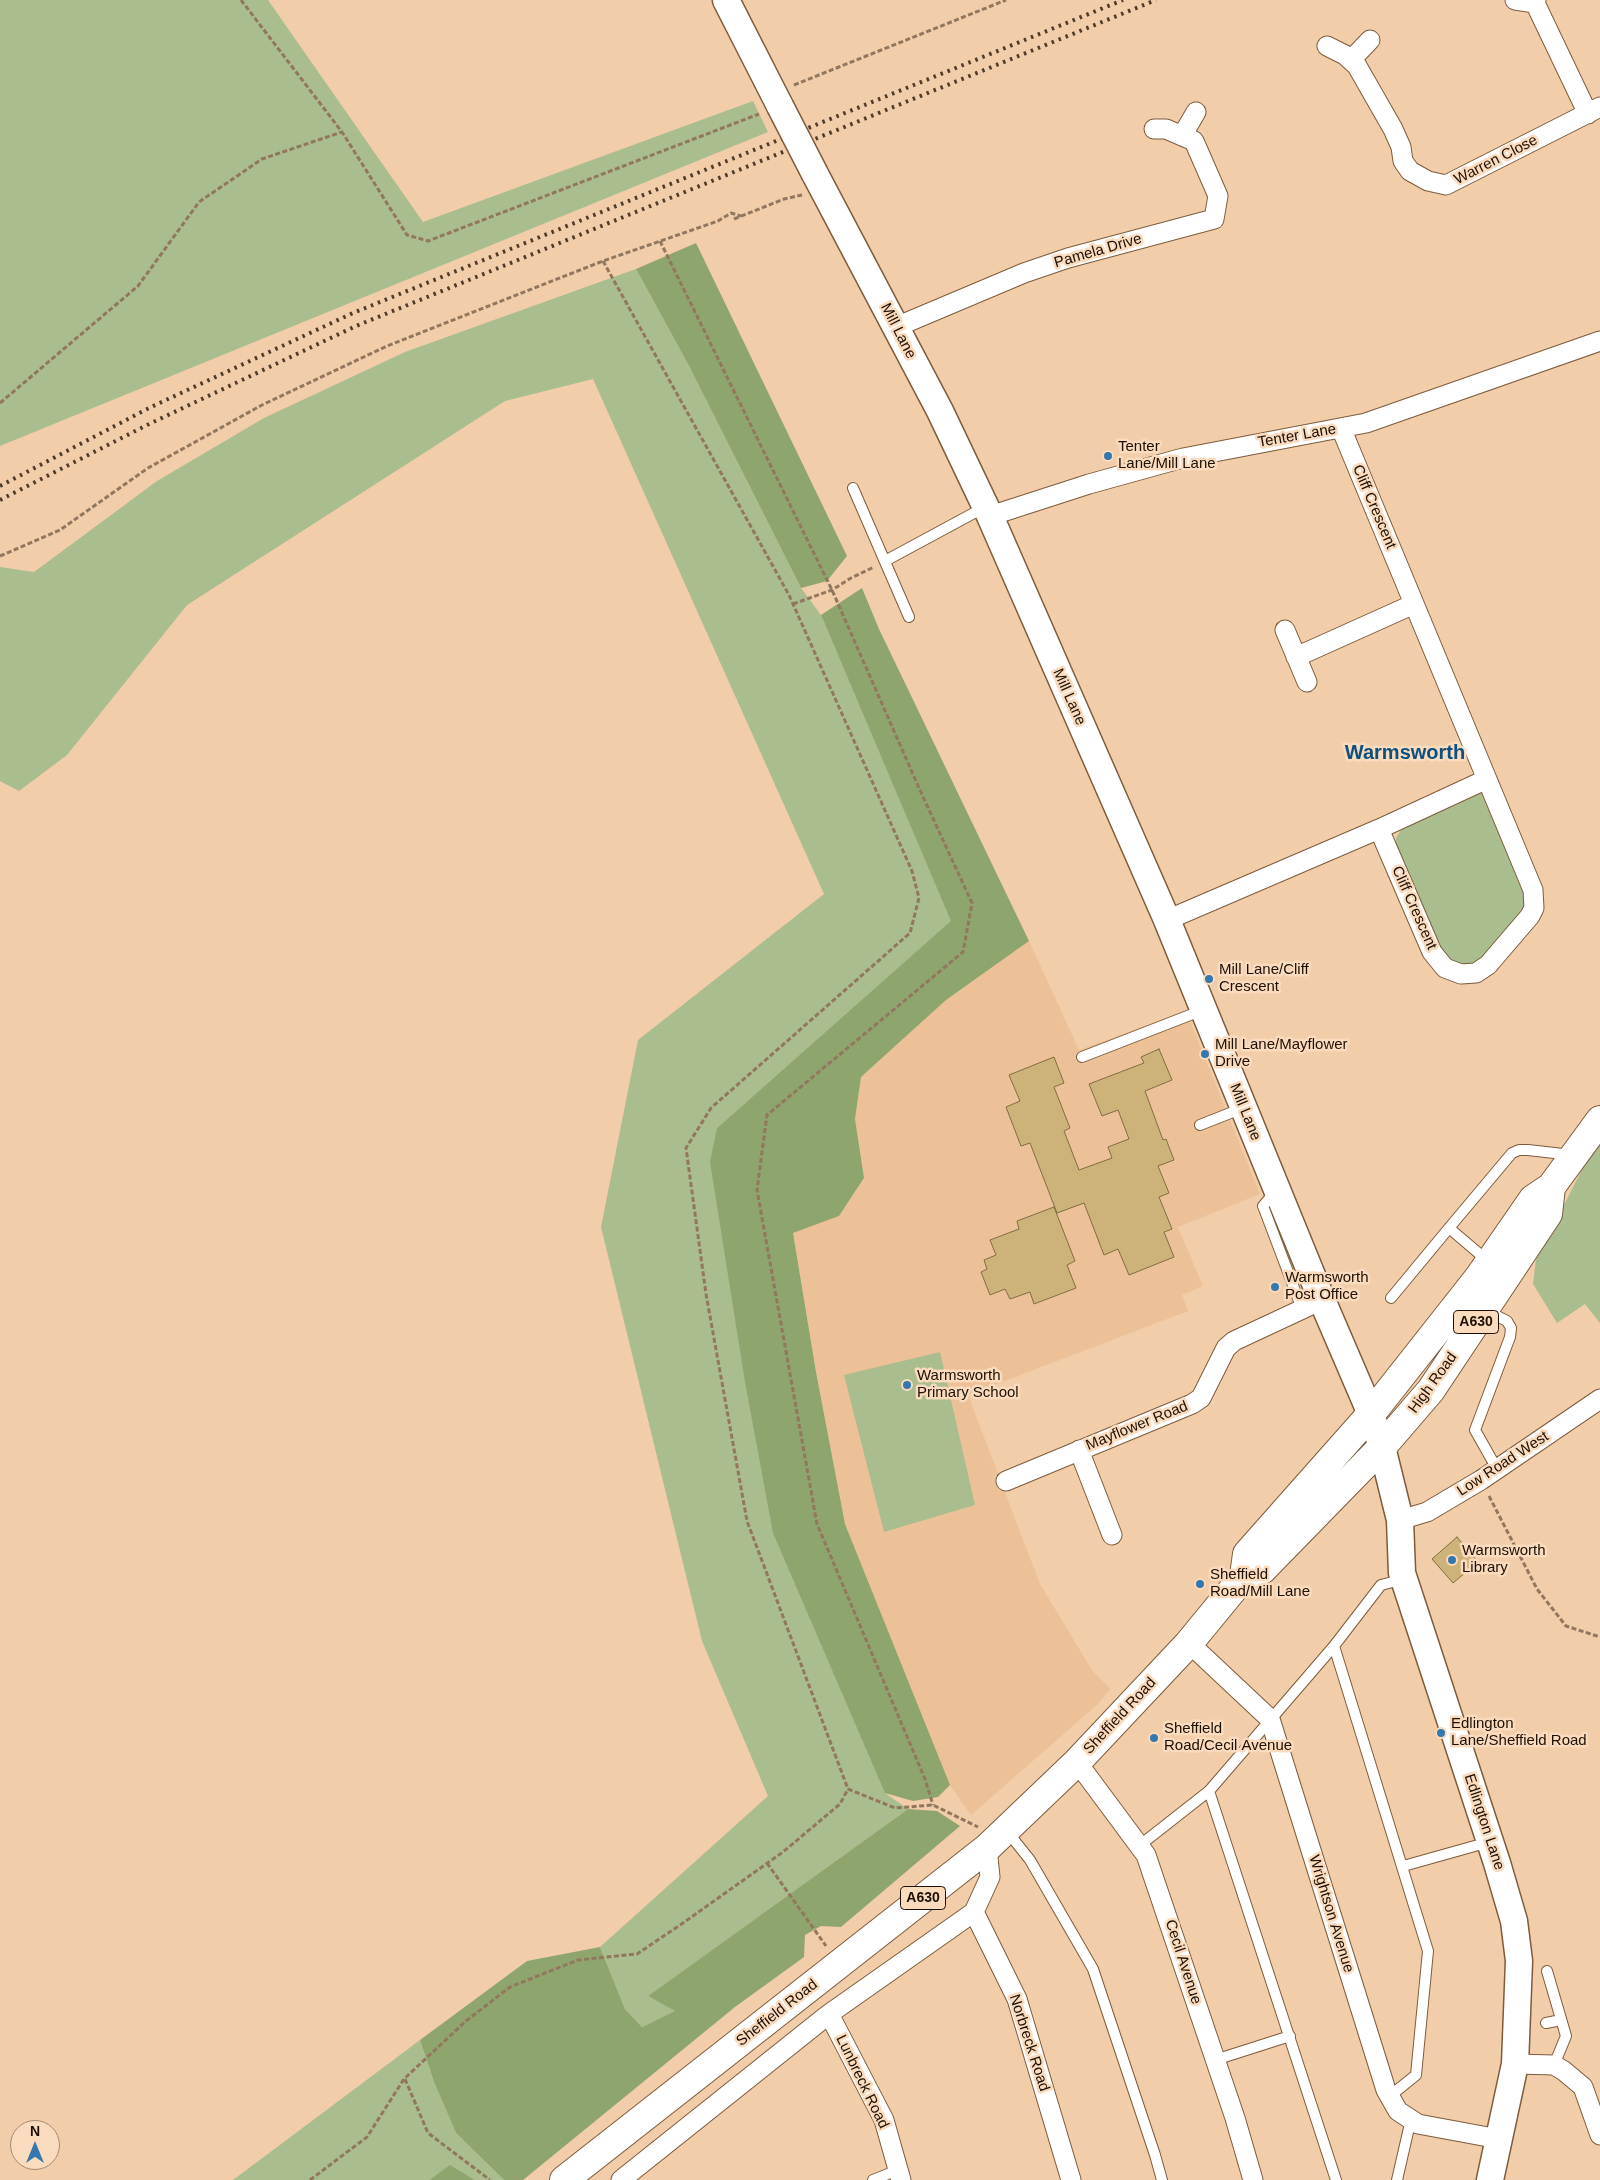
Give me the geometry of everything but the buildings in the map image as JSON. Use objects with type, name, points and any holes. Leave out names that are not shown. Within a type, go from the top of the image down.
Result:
[{"type":"main road","name":"High Road","points":[[1371,1414],[1489,1262],[1532,1199],[1551,1187],[1600,1120]]},
{"type":"main road","name":"High Road","points":[[1382,1447],[1431,1390],[1548,1214],[1551,1187]]},
{"type":"main road","name":"Sheffield Road","points":[[567,2179],[996,1840],[1077,1762],[1189,1643],[1244,1576],[1247,1554],[1371,1414]]},
{"type":"main road","name":"Sheffield Road","points":[[1244,1576],[1262,1570],[1382,1447]]},
{"type":"street","name":"Mill Lane","points":[[726,0],[896,326],[988,511],[1167,920],[1276,1190],[1312,1305],[1371,1414]]},
{"type":"street","points":[[1515,0],[1536,2],[1594,110]]},
{"type":"street","points":[[1351,60],[1370,40]]},
{"type":"street","name":"Warren Close","points":[[1326,46],[1351,60],[1357,66],[1393,129],[1401,147],[1403,161],[1410,170],[1428,181],[1446,185],[1594,110]]},
{"type":"street","points":[[1182,136],[1196,112]]},
{"type":"street","name":"Pamela Drive","points":[[896,326],[1024,272],[1068,258],[1214,219],[1218,196],[1194,141],[1166,129],[1154,129]]},
{"type":"street","name":"Tenter Lane","points":[[988,511],[1183,458],[1290,436],[1366,423],[1600,341]]},
{"type":"street","name":"Cliff Crescent","points":[[1341,428],[1535,898],[1534,908],[1530,916],[1488,965],[1476,973],[1461,974],[1445,968],[1432,952],[1378,829]]},
{"type":"street","points":[[1296,657],[1414,604]]},
{"type":"street","points":[[1285,630],[1306,682]]},
{"type":"street","points":[[1167,920],[1486,780]]},
{"type":"street","name":"Mayflower Road","points":[[1006,1481],[1192,1404],[1201,1398],[1226,1348],[1234,1341],[1312,1305]]},
{"type":"street","name":"Low Road West","points":[[1400,1520],[1427,1512],[1481,1480],[1600,1399]]},
{"type":"street","name":"Edlington Lane","points":[[1371,1414],[1382,1447],[1400,1520],[1404,1579],[1514,1921],[1519,1961],[1515,2064],[1490,2180]]},
{"type":"street","points":[[1079,1450],[1112,1535]]},
{"type":"street","name":"Wrightson Avenue","points":[[1189,1643],[1270,1719],[1390,2096],[1398,2110],[1418,2124],[1499,2139]]},
{"type":"street","name":"Cecil Avenue","points":[[1077,1762],[1146,1855],[1158,1886],[1253,2180]]},
{"type":"street","points":[[621,2180],[829,2014],[974,1912],[990,1877],[996,1840]]},
{"type":"street","name":"Norbreck Road","points":[[974,1912],[1017,1999],[1071,2180]]},
{"type":"street","name":"Lunbreck Road","points":[[829,2014],[884,2120],[899,2175]]},
{"type":"street","points":[[1515,2064],[1554,2065],[1583,2086],[1600,2135]]},
{"type":"lane","points":[[853,488],[909,617]]},
{"type":"lane","points":[[885,562],[988,511]]},
{"type":"lane","points":[[1082,1057],[1203,1010]]},
{"type":"lane","points":[[1200,1125],[1243,1108]]},
{"type":"lane","points":[[1391,1298],[1512,1153],[1519,1150],[1528,1150],[1575,1155]]},
{"type":"lane","points":[[1449,1228],[1489,1262]]},
{"type":"lane","points":[[1484,1310],[1507,1321],[1511,1328],[1510,1337],[1475,1430],[1497,1469]]},
{"type":"lane","points":[[1139,1846],[1209,1791],[1334,1646],[1381,1585],[1404,1579]]},
{"type":"lane","points":[[1334,1646],[1403,1864],[1428,1950],[1416,2075],[1390,2096]]},
{"type":"lane","points":[[1209,1791],[1336,2180]]},
{"type":"lane","points":[[996,1840],[1030,1860],[1093,1969],[1162,2180]]},
{"type":"lane","points":[[1403,1864],[1407,1865],[1490,1842]]},
{"type":"lane","points":[[1547,1971],[1566,2036],[1554,2065]]},
{"type":"lane","points":[[1546,2023],[1561,2020]]},
{"type":"lane","points":[[1215,2060],[1290,2036]]},
{"type":"lane","points":[[1397,2180],[1411,2119]]},
{"type":"lane","points":[[873,2180],[899,2175]]},
{"type":"path","points":[[241,0],[342,132],[407,235],[428,241],[777,100],[1006,0]]},
{"type":"path","points":[[0,403],[138,286],[200,202],[262,160],[342,132]]},
{"type":"path","points":[[734,219],[820,182]]},
{"type":"path","points":[[0,556],[60,530],[148,468],[262,405],[387,346],[603,261],[718,221],[731,213],[741,216]]},
{"type":"path","points":[[660,241],[832,590],[972,903],[963,952],[767,1115],[757,1190],[816,1524],[925,1778],[933,1805]]},
{"type":"path","points":[[603,261],[793,604],[912,871],[919,898],[910,933],[711,1108],[686,1148],[706,1294],[747,1522],[848,1789],[894,1808],[933,1805],[976,1826],[996,1840]]},
{"type":"path","points":[[793,604],[832,590],[851,578],[885,562]]},
{"type":"path","points":[[1481,1480],[1537,1589],[1566,1626],[1600,1638]]},
{"type":"path","points":[[310,2180],[367,2137],[404,2079],[466,2021],[510,1987],[578,1960],[637,1954],[683,1924],[767,1863],[840,1804],[848,1789]]},
{"type":"path","points":[[767,1863],[839,1964]]},
{"type":"path","points":[[404,2079],[428,2133],[490,2180]]},
{"type":"shaded area","name":"Warmsworth Primary School","points":[[1029,941],[1079,1050],[1186,1011],[1260,1194],[1178,1227],[1203,1286],[1182,1295],[1188,1311],[968,1395],[1040,1584],[1092,1670],[1110,1689],[1098,1704],[971,1815],[950,1785],[845,1524],[816,1372],[793,1233],[839,1216],[864,1179],[855,1119],[861,1077],[946,1000]]},
{"type":"green space","points":[[0,0],[268,0],[423,222],[753,101],[768,132],[0,446]]},
{"type":"green space","points":[[696,243],[847,556],[827,581],[801,588],[689,366],[636,269]]},
{"type":"green space","points":[[636,269],[689,366],[801,588],[821,615],[952,921],[717,1128],[885,1793],[908,1809],[648,1996],[676,2011],[642,2027],[625,2009],[600,1947],[768,1796],[702,1641],[601,1227],[638,1040],[824,894],[593,379],[505,401],[187,605],[67,755],[19,791],[0,781],[0,567],[34,572],[157,481],[264,418],[405,352]]},
{"type":"green space","points":[[862,588],[879,629],[1029,941],[946,1000],[861,1077],[855,1119],[864,1178],[839,1216],[793,1233],[816,1372],[845,1524],[950,1785],[938,1797],[913,1801],[885,1793],[773,1533],[745,1382],[710,1162],[717,1128],[951,921],[821,615]]},
{"type":"green space","points":[[1481,792],[1525,894],[1526,903],[1524,910],[1483,960],[1462,967],[1444,958],[1396,850],[1396,838],[1402,828],[1414,819]]},
{"type":"green space","points":[[1600,1140],[1600,1323],[1585,1304],[1557,1323],[1533,1284],[1536,1259],[1589,1156]]},
{"type":"green space","points":[[940,1352],[975,1505],[884,1532],[844,1375]]},
{"type":"green space","points":[[908,1809],[937,1811],[960,1826],[841,1927],[821,1926],[805,1935],[804,1957],[735,2007],[523,2180],[504,2180],[456,2133],[434,2082],[420,2040],[527,1961],[600,1947],[625,2009],[642,2027],[675,2011],[648,1996]]},
{"type":"green space","points":[[420,2040],[434,2082],[456,2133],[504,2180],[475,2180],[450,2166],[429,2180],[233,2180]]},
{"type":"green space","points":[[450,2165],[475,2180],[429,2180]]},
{"type":"railway","points":[[0,486],[151,407],[353,313],[1123,0]]},
{"type":"railway","points":[[0,500],[147,425],[356,326],[1156,0]]},
{"type":"place","name":"Tenter Lane/Mill Lane","points":[[1108,456]]},
{"type":"place","name":"Mill Lane/Cliff Crescent","points":[[1209,979]]},
{"type":"place","name":"Mill Lane/Mayflower Drive","points":[[1205,1054]]},
{"type":"place","name":"Warmsworth Post Office","points":[[1275,1287]]},
{"type":"place","name":"Warmsworth Primary School","points":[[907,1385]]},
{"type":"place","name":"Warmsworth Library","points":[[1452,1560]]},
{"type":"place","name":"Sheffield Road/Mill Lane","points":[[1200,1584]]},
{"type":"place","name":"Edlington Lane/Sheffield Road","points":[[1441,1733]]},
{"type":"place","name":"Sheffield Road/Cecil Avenue","points":[[1154,1738]]},
{"type":"district","name":"Warmsworth","points":[[1405,753]]}]
